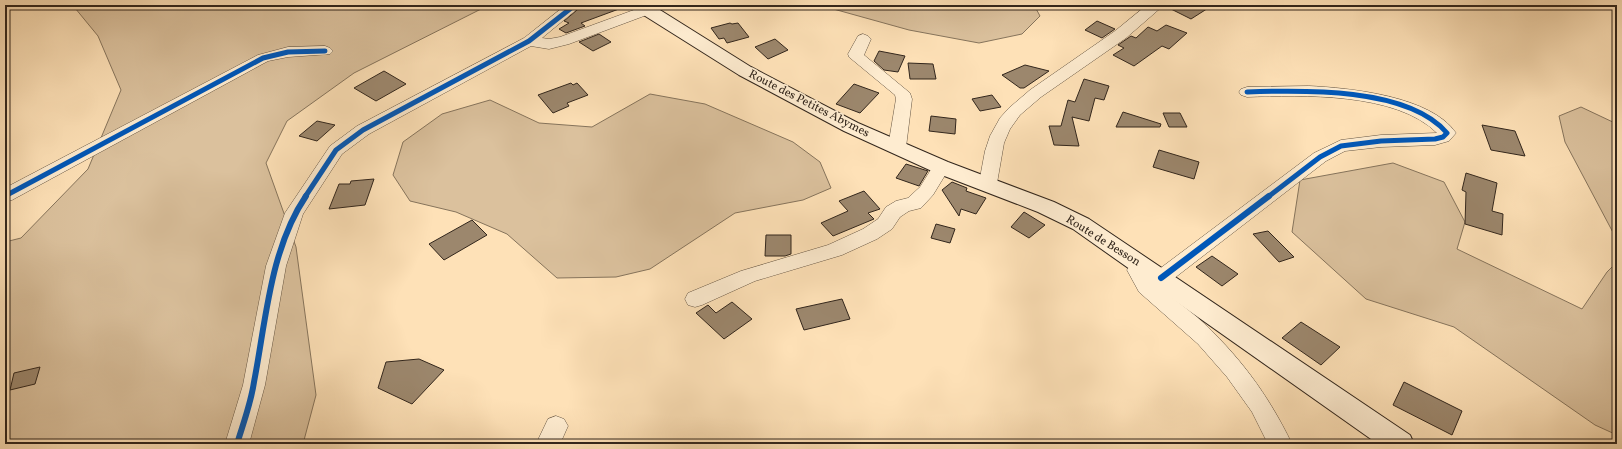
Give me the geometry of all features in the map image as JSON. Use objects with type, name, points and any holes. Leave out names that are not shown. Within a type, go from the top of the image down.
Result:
[{"type":"main road","name":"Route des Petites Abymes","points":[[643,7],[782,92],[850,127],[941,167],[988,183]]},
{"type":"main road","name":"Route de Besson","points":[[988,183],[1046,207],[1081,224],[1400,444]]},
{"type":"street","points":[[238,444],[254,385],[276,266],[294,213],[336,150],[363,130],[529,40],[575,5]]},
{"type":"street","points":[[988,183],[995,147],[1006,123],[1015,112],[1037,93],[1094,54],[1128,28],[1148,10],[1157,5]]},
{"type":"street","points":[[529,40],[549,44],[564,41],[643,7]]},
{"type":"street","points":[[863,39],[856,54],[857,57],[902,93],[904,99],[897,147]]},
{"type":"street","points":[[5,196],[262,58],[288,52],[325,51]]},
{"type":"street","points":[[1247,92],[1297,90],[1364,95],[1388,101],[1422,114],[1442,125],[1447,133],[1443,137],[1435,139],[1381,141],[1341,146],[1320,157],[1152,272],[1137,270],[1137,276],[1148,288],[1209,341],[1252,390],[1271,422],[1280,444]]},
{"type":"street","points":[[695,299],[748,276],[836,250],[870,234],[885,224],[893,212],[903,206],[914,203],[927,191],[941,167]]},
{"type":"shaded area","points":[[75,5],[489,5],[354,73],[287,121],[266,163],[296,247],[316,395],[303,444],[5,444],[5,242],[21,238],[88,169],[121,90],[98,36],[75,8]]},
{"type":"shaded area","points":[[819,5],[1034,5],[1040,16],[1022,34],[979,43],[909,30]]},
{"type":"shaded area","points":[[650,94],[705,104],[793,142],[820,162],[831,188],[803,200],[735,213],[650,269],[616,277],[557,278],[507,234],[456,212],[410,201],[393,175],[403,142],[442,114],[490,100],[539,123],[592,127]]},
{"type":"shaded area","points":[[1581,107],[1617,124],[1617,240],[1565,142],[1559,116]]},
{"type":"shaded area","points":[[1393,163],[1444,182],[1465,222],[1457,249],[1582,309],[1607,272],[1617,262],[1617,435],[1595,425],[1454,327],[1366,299],[1292,232],[1300,180]]},
{"type":"building","points":[[583,5],[627,6],[581,23],[585,26],[566,33],[559,29],[569,23],[564,21]]},
{"type":"building","points":[[1165,5],[1213,5],[1191,19]]},
{"type":"building","points":[[1097,21],[1115,29],[1102,38],[1085,30]]},
{"type":"building","points":[[730,23],[738,23],[749,37],[727,43],[724,38],[719,39],[711,28]]},
{"type":"building","points":[[1166,25],[1187,33],[1169,49],[1162,46],[1134,66],[1113,55],[1124,48],[1118,45],[1131,36],[1136,38],[1148,27],[1157,31]]},
{"type":"building","points":[[599,34],[611,42],[593,51],[579,42]]},
{"type":"building","points":[[775,39],[788,50],[768,59],[755,47]]},
{"type":"building","points":[[879,51],[905,56],[898,72],[884,70],[874,61]]},
{"type":"building","points":[[908,63],[933,64],[936,79],[910,79]]},
{"type":"building","points":[[1025,65],[1049,71],[1024,88],[1020,88],[1002,75]]},
{"type":"building","points":[[384,71],[406,84],[376,101],[354,88]]},
{"type":"building","points":[[1084,79],[1109,86],[1104,100],[1095,98],[1089,121],[1072,117],[1079,146],[1054,145],[1049,126],[1061,126],[1068,100],[1075,102]]},
{"type":"building","points":[[571,83],[573,85],[577,83],[588,95],[567,103],[569,106],[553,113],[538,95]]},
{"type":"building","points":[[854,84],[879,93],[860,113],[836,104]]},
{"type":"building","points":[[992,95],[1001,107],[980,111],[972,99]]},
{"type":"building","points":[[1123,112],[1161,124],[1160,127],[1116,127]]},
{"type":"building","points":[[1163,113],[1180,113],[1187,127],[1169,127]]},
{"type":"building","points":[[931,116],[956,119],[955,134],[929,131]]},
{"type":"building","points":[[317,121],[335,125],[317,141],[299,136]]},
{"type":"building","points":[[1482,125],[1515,131],[1525,156],[1491,150]]},
{"type":"building","points":[[1159,150],[1199,162],[1194,179],[1153,167]]},
{"type":"building","points":[[906,164],[928,171],[919,186],[896,178]]},
{"type":"building","points":[[1466,173],[1497,183],[1492,211],[1503,214],[1502,235],[1465,224],[1466,192],[1462,190]]},
{"type":"building","points":[[374,179],[365,205],[329,209],[339,184],[350,184],[351,181]]},
{"type":"building","points":[[952,182],[967,188],[966,191],[986,198],[976,214],[961,209],[959,216],[942,190]]},
{"type":"building","points":[[864,191],[880,209],[868,213],[874,219],[833,236],[821,223],[848,211],[839,201]]},
{"type":"building","points":[[1024,212],[1045,225],[1029,238],[1011,227]]},
{"type":"building","points":[[472,220],[487,235],[444,260],[429,244]]},
{"type":"building","points":[[936,224],[955,229],[950,243],[931,238]]},
{"type":"building","points":[[1268,231],[1294,257],[1279,262],[1253,234]]},
{"type":"building","points":[[766,235],[791,235],[791,254],[785,256],[765,256]]},
{"type":"building","points":[[1212,256],[1238,274],[1222,286],[1196,267]]},
{"type":"building","points":[[842,299],[850,319],[804,330],[796,309]]},
{"type":"building","points":[[732,302],[752,319],[724,339],[696,313],[708,305],[716,313]]},
{"type":"building","points":[[1301,322],[1340,347],[1321,365],[1282,338]]},
{"type":"building","points":[[419,359],[444,370],[412,404],[378,388],[386,362]]},
{"type":"building","points":[[40,367],[35,384],[10,390],[14,373]]},
{"type":"building","points":[[1404,382],[1462,411],[1452,435],[1393,405]]},
{"type":"cycle path","points":[[237,444],[254,385],[276,266],[294,213],[336,150],[363,130],[529,41],[575,5]]},
{"type":"cycle path","points":[[5,196],[263,58],[288,52],[325,51]]},
{"type":"cycle path","points":[[1161,278],[1320,157],[1341,146],[1381,141],[1435,139],[1443,137],[1447,133],[1430,118],[1390,102],[1350,94],[1329,92],[1247,92]]}]
